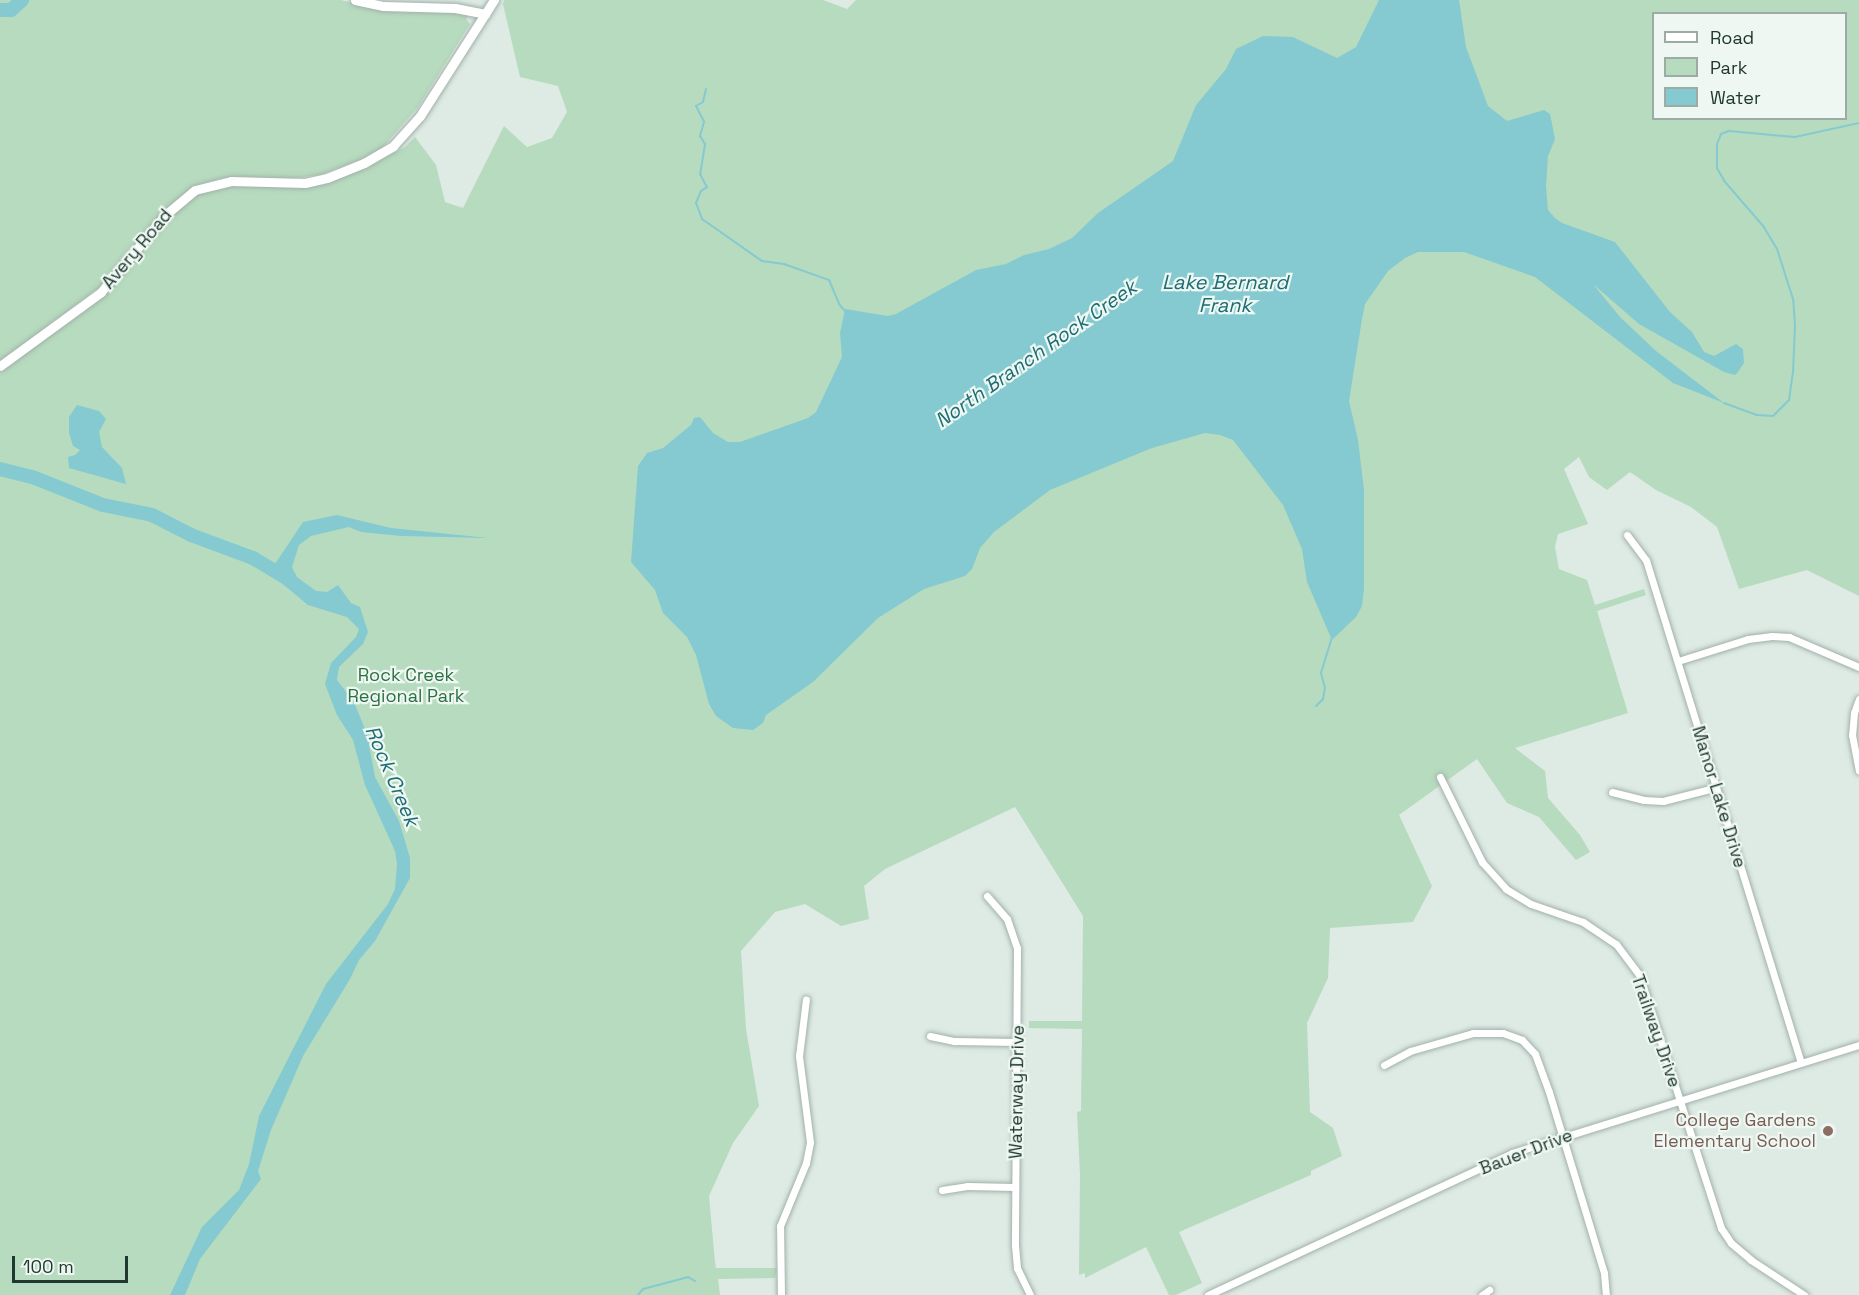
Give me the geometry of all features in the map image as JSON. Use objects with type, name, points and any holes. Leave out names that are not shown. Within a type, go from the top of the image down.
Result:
[{"type":"street","points":[[355,0],[383,6],[455,8],[485,14]]},
{"type":"street","name":"Avery Road","points":[[0,366],[101,292],[164,216],[195,190],[231,181],[305,183],[364,163],[393,146],[420,116],[494,0]]},
{"type":"street","name":"Manor Lake Drive","points":[[1627,535],[1646,560],[1714,788],[1801,1063]]},
{"type":"street","points":[[1678,662],[1748,639],[1772,636],[1789,637],[1859,667]]},
{"type":"street","points":[[1859,699],[1854,713],[1852,735],[1859,770]]},
{"type":"street","name":"Trailway Drive","points":[[1440,777],[1482,862],[1506,889],[1532,904],[1583,922],[1616,944],[1639,974],[1721,1228],[1731,1243],[1751,1260],[1804,1295]]},
{"type":"street","points":[[1612,792],[1644,800],[1663,801],[1714,788]]},
{"type":"street","name":"Waterway Drive","points":[[987,896],[1007,919],[1017,948],[1015,1245],[1017,1268],[1030,1295]]},
{"type":"street","points":[[781,1295],[780,1226],[806,1163],[810,1142],[810,1126],[799,1056],[806,999]]},
{"type":"street","points":[[1384,1065],[1410,1051],[1473,1032],[1503,1033],[1522,1040],[1535,1054],[1563,1137],[1604,1273],[1606,1295]]},
{"type":"street","points":[[930,1036],[954,1041],[1017,1042]]},
{"type":"street","name":"Bauer Drive","points":[[1208,1295],[1512,1153],[1859,1045]]},
{"type":"street","points":[[942,1190],[967,1186],[1015,1187]]},
{"type":"street","points":[[1482,1295],[1489,1290]]},
{"type":"green space","points":[[0,0],[341,0],[365,6],[470,13],[466,19],[470,24],[418,107],[383,147],[363,159],[319,175],[287,179],[223,178],[192,187],[164,210],[100,287],[0,361]]},
{"type":"green space","name":"Rock Creek Regional Park","points":[[504,0],[823,0],[847,9],[856,0],[1859,0],[1859,596],[1807,570],[1739,589],[1717,527],[1691,507],[1656,490],[1630,472],[1607,490],[1589,477],[1579,457],[1564,469],[1588,524],[1558,534],[1555,547],[1559,569],[1587,580],[1595,605],[1644,589],[1646,595],[1597,611],[1628,713],[1515,748],[1545,771],[1548,798],[1580,835],[1590,852],[1576,860],[1539,817],[1507,803],[1477,759],[1399,815],[1432,886],[1413,922],[1330,928],[1328,978],[1307,1023],[1310,1112],[1333,1128],[1342,1156],[1311,1171],[1311,1175],[1179,1232],[1202,1283],[1176,1295],[1169,1295],[1146,1247],[1085,1278],[1085,1273],[1079,1275],[1080,1175],[1077,1112],[1081,1111],[1082,1029],[1029,1028],[1029,1021],[1082,1021],[1083,916],[1015,807],[885,869],[864,886],[869,919],[841,926],[805,904],[775,912],[741,951],[746,1029],[759,1106],[733,1143],[709,1196],[715,1262],[716,1268],[777,1268],[775,1278],[718,1279],[720,1295],[0,1295],[0,370],[101,296],[166,217],[198,192],[227,184],[305,186],[387,152],[390,155],[405,147],[415,137],[436,165],[445,202],[463,208],[504,126],[527,147],[552,138],[567,112],[558,86],[520,77]]},
{"type":"water","name":"Lake Bernard Frank","points":[[1379,0],[1459,0],[1466,47],[1488,106],[1507,121],[1544,110],[1550,114],[1555,139],[1548,156],[1546,186],[1548,210],[1562,223],[1615,242],[1670,312],[1692,332],[1704,352],[1714,356],[1736,344],[1743,349],[1744,363],[1738,372],[1735,375],[1724,372],[1639,324],[1593,284],[1620,317],[1656,351],[1724,403],[1673,383],[1535,277],[1464,252],[1418,252],[1405,258],[1388,271],[1365,304],[1349,401],[1358,440],[1364,490],[1364,589],[1362,606],[1356,617],[1333,639],[1307,582],[1302,549],[1283,505],[1233,440],[1205,433],[1152,448],[1050,490],[994,532],[980,548],[972,569],[965,576],[924,589],[878,618],[813,682],[766,715],[763,723],[753,730],[733,728],[716,716],[709,704],[696,655],[687,637],[663,613],[655,590],[631,562],[638,466],[647,453],[663,448],[691,425],[694,418],[700,417],[713,433],[728,442],[740,442],[808,418],[816,412],[842,357],[840,333],[845,309],[888,316],[896,314],[976,270],[1006,264],[1024,255],[1049,249],[1072,238],[1098,213],[1173,161],[1196,105],[1226,69],[1236,49],[1263,36],[1293,37],[1337,58],[1356,47]]},
{"type":"water","points":[[77,405],[99,411],[106,419],[99,432],[102,447],[122,468],[126,484],[69,468],[68,457],[80,450],[73,446],[69,433],[69,417]]},
{"type":"water","points":[[337,515],[391,528],[488,538],[401,536],[361,532],[349,527],[311,536],[299,545],[292,567],[297,577],[316,591],[327,592],[338,585],[351,603],[360,607],[368,632],[363,644],[339,667],[337,680],[354,702],[367,734],[375,777],[399,821],[410,858],[410,878],[375,941],[359,960],[303,1056],[271,1130],[258,1171],[261,1179],[200,1259],[185,1295],[170,1295],[202,1227],[239,1190],[249,1164],[259,1116],[326,984],[388,904],[395,889],[397,864],[395,851],[365,785],[353,740],[337,715],[325,684],[331,663],[356,637],[359,629],[347,617],[308,605],[273,576],[275,564],[303,522]]},
{"type":"waterway","name":"Rock Creek","points":[[0,10],[11,10],[22,0]]},
{"type":"waterway","points":[[706,89],[703,102],[696,106],[704,122],[700,136],[705,144],[700,174],[707,187],[701,191],[696,203],[702,219],[762,261],[784,264],[829,280],[839,304],[845,311]]},
{"type":"waterway","name":"North Branch Rock Creek","points":[[1724,403],[1757,415],[1773,416],[1789,400],[1793,373],[1795,325],[1793,299],[1777,249],[1764,227],[1725,182],[1717,168],[1717,144],[1721,134],[1729,131],[1795,137],[1859,123]]},
{"type":"waterway","name":"Rock Creek","points":[[0,469],[35,478],[103,505],[152,515],[191,535],[253,558],[288,579]]},
{"type":"waterway","points":[[1316,706],[1323,699],[1325,688],[1321,673],[1332,636]]},
{"type":"waterway","points":[[638,1295],[643,1289],[688,1277],[695,1281]]},
{"type":"place","name":"College Gardens Elementary School","points":[[1828,1131]]}]
